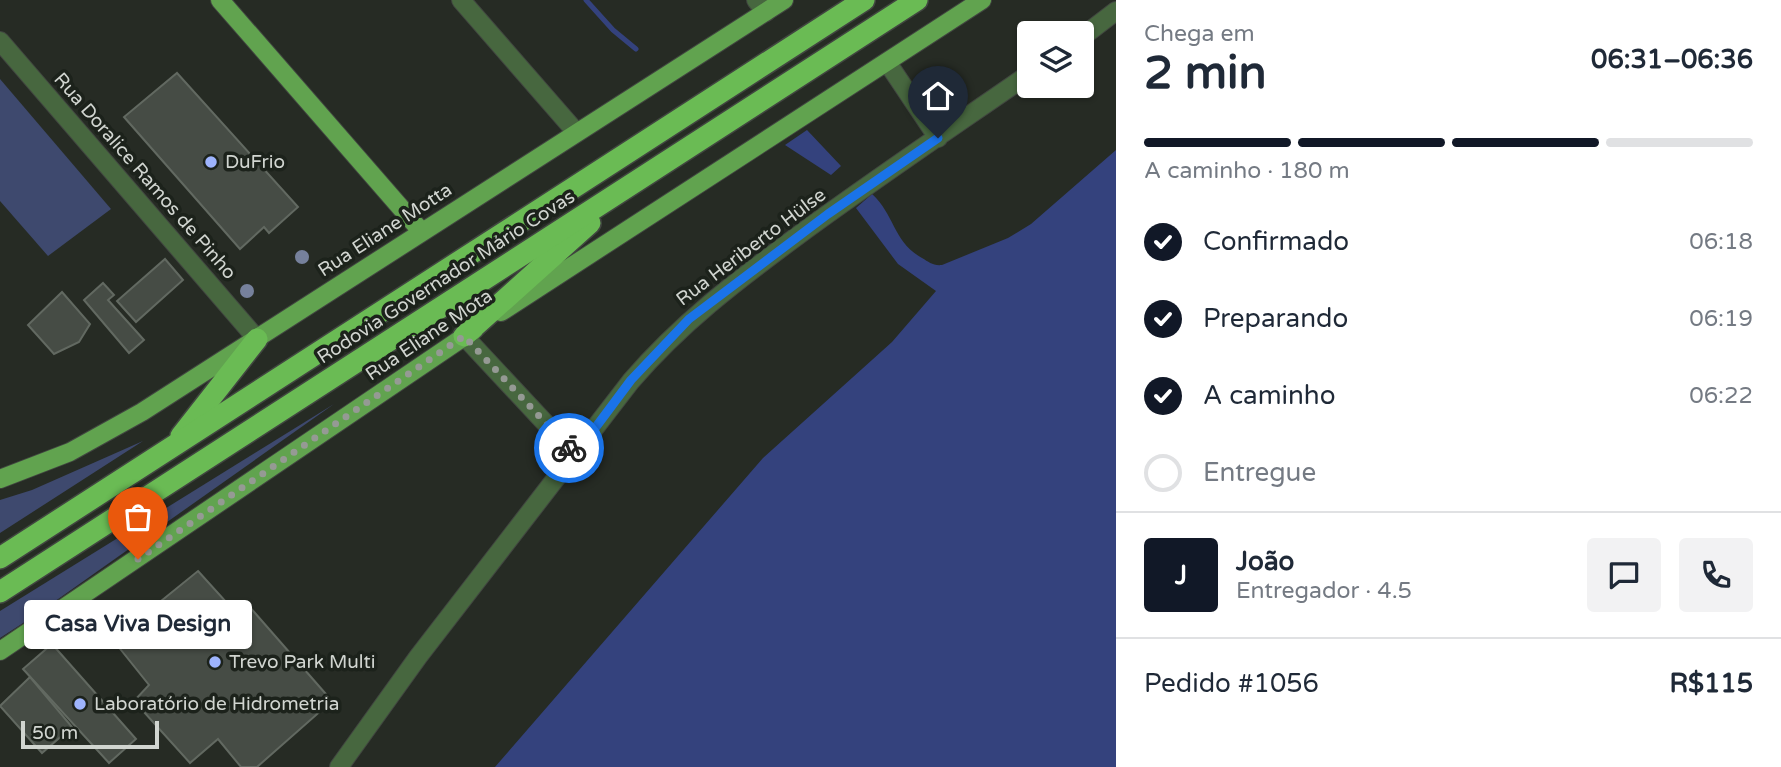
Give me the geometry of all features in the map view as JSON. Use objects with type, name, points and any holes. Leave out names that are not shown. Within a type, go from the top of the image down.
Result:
[{"type":"highway","name":"Rodovia Governador Mário Covas","points":[[0,558],[864,0]]},
{"type":"highway","name":"Rodovia Governador Mário Covas","points":[[0,592],[917,0]]},
{"type":"highway","points":[[464,336],[655,169]]},
{"type":"highway","points":[[171,449],[257,339]]},
{"type":"main road","points":[[220,0],[421,231]]},
{"type":"main road","name":"Rua Eliane Motta","points":[[0,479],[70,452],[117,427],[576,132],[761,6],[784,0]]},
{"type":"main road","name":"Rua Eliane Mota","points":[[0,651],[464,336],[982,0]]},
{"type":"street","points":[[461,0],[576,132]]},
{"type":"street","points":[[1094,28],[1116,12]]},
{"type":"street","name":"Rua Doralice Ramos de Pinho","points":[[0,41],[257,339]]},
{"type":"street","points":[[887,62],[938,138]]},
{"type":"street","name":"Rua Heriberto Hülse","points":[[339,767],[418,657],[631,380],[689,319],[828,214],[1017,82]]},
{"type":"street","points":[[464,336],[575,455]]},
{"type":"shaded area","points":[[0,79],[111,209],[48,256],[0,201]]},
{"type":"shaded area","points":[[807,130],[841,166],[831,175],[785,145]]},
{"type":"shaded area","points":[[1116,150],[1116,767],[495,767],[763,458],[892,342],[936,291],[898,264],[856,208],[872,194],[912,252],[929,262],[942,265],[1008,238],[1031,224]]},
{"type":"shaded area","points":[[334,404],[37,614],[0,638],[0,611]]},
{"type":"shaded area","points":[[143,441],[0,533],[0,500],[32,490]]},
{"type":"building","name":"DuFrio","points":[[177,73],[298,207],[269,233],[264,227],[240,249],[124,117]]},
{"type":"building","points":[[165,259],[183,280],[136,322],[117,301]]},
{"type":"building","points":[[103,283],[114,295],[108,300],[144,340],[129,353],[84,300]]},
{"type":"building","points":[[62,292],[90,324],[79,342],[54,354],[28,325]]},
{"type":"building","name":"Trevo Park Multi","points":[[198,571],[236,613],[248,605],[332,701],[257,767],[241,767],[218,739],[190,763],[134,701],[149,685],[113,640]]},
{"type":"building","name":"Laboratório de Hidrometria","points":[[52,644],[136,739],[109,763],[23,669]]},
{"type":"building","points":[[30,677],[72,727],[42,753],[0,706]]},
{"type":"waterway","points":[[586,0],[613,30],[636,49]]},
{"type":"way so far","points":[[138,559],[464,336],[569,448]]},
{"type":"place","name":"DuFrio","points":[[211,162]]},
{"type":"place","name":"Casa Viva Design","points":[[138,559]]},
{"type":"place","name":"Trevo Park Multi","points":[[215,662]]},
{"type":"place","name":"Laboratório de Hidrometria","points":[[80,704]]},
{"type":"route","points":[[569,448],[575,455],[631,380],[667,339],[689,319],[828,214],[938,138]]}]
